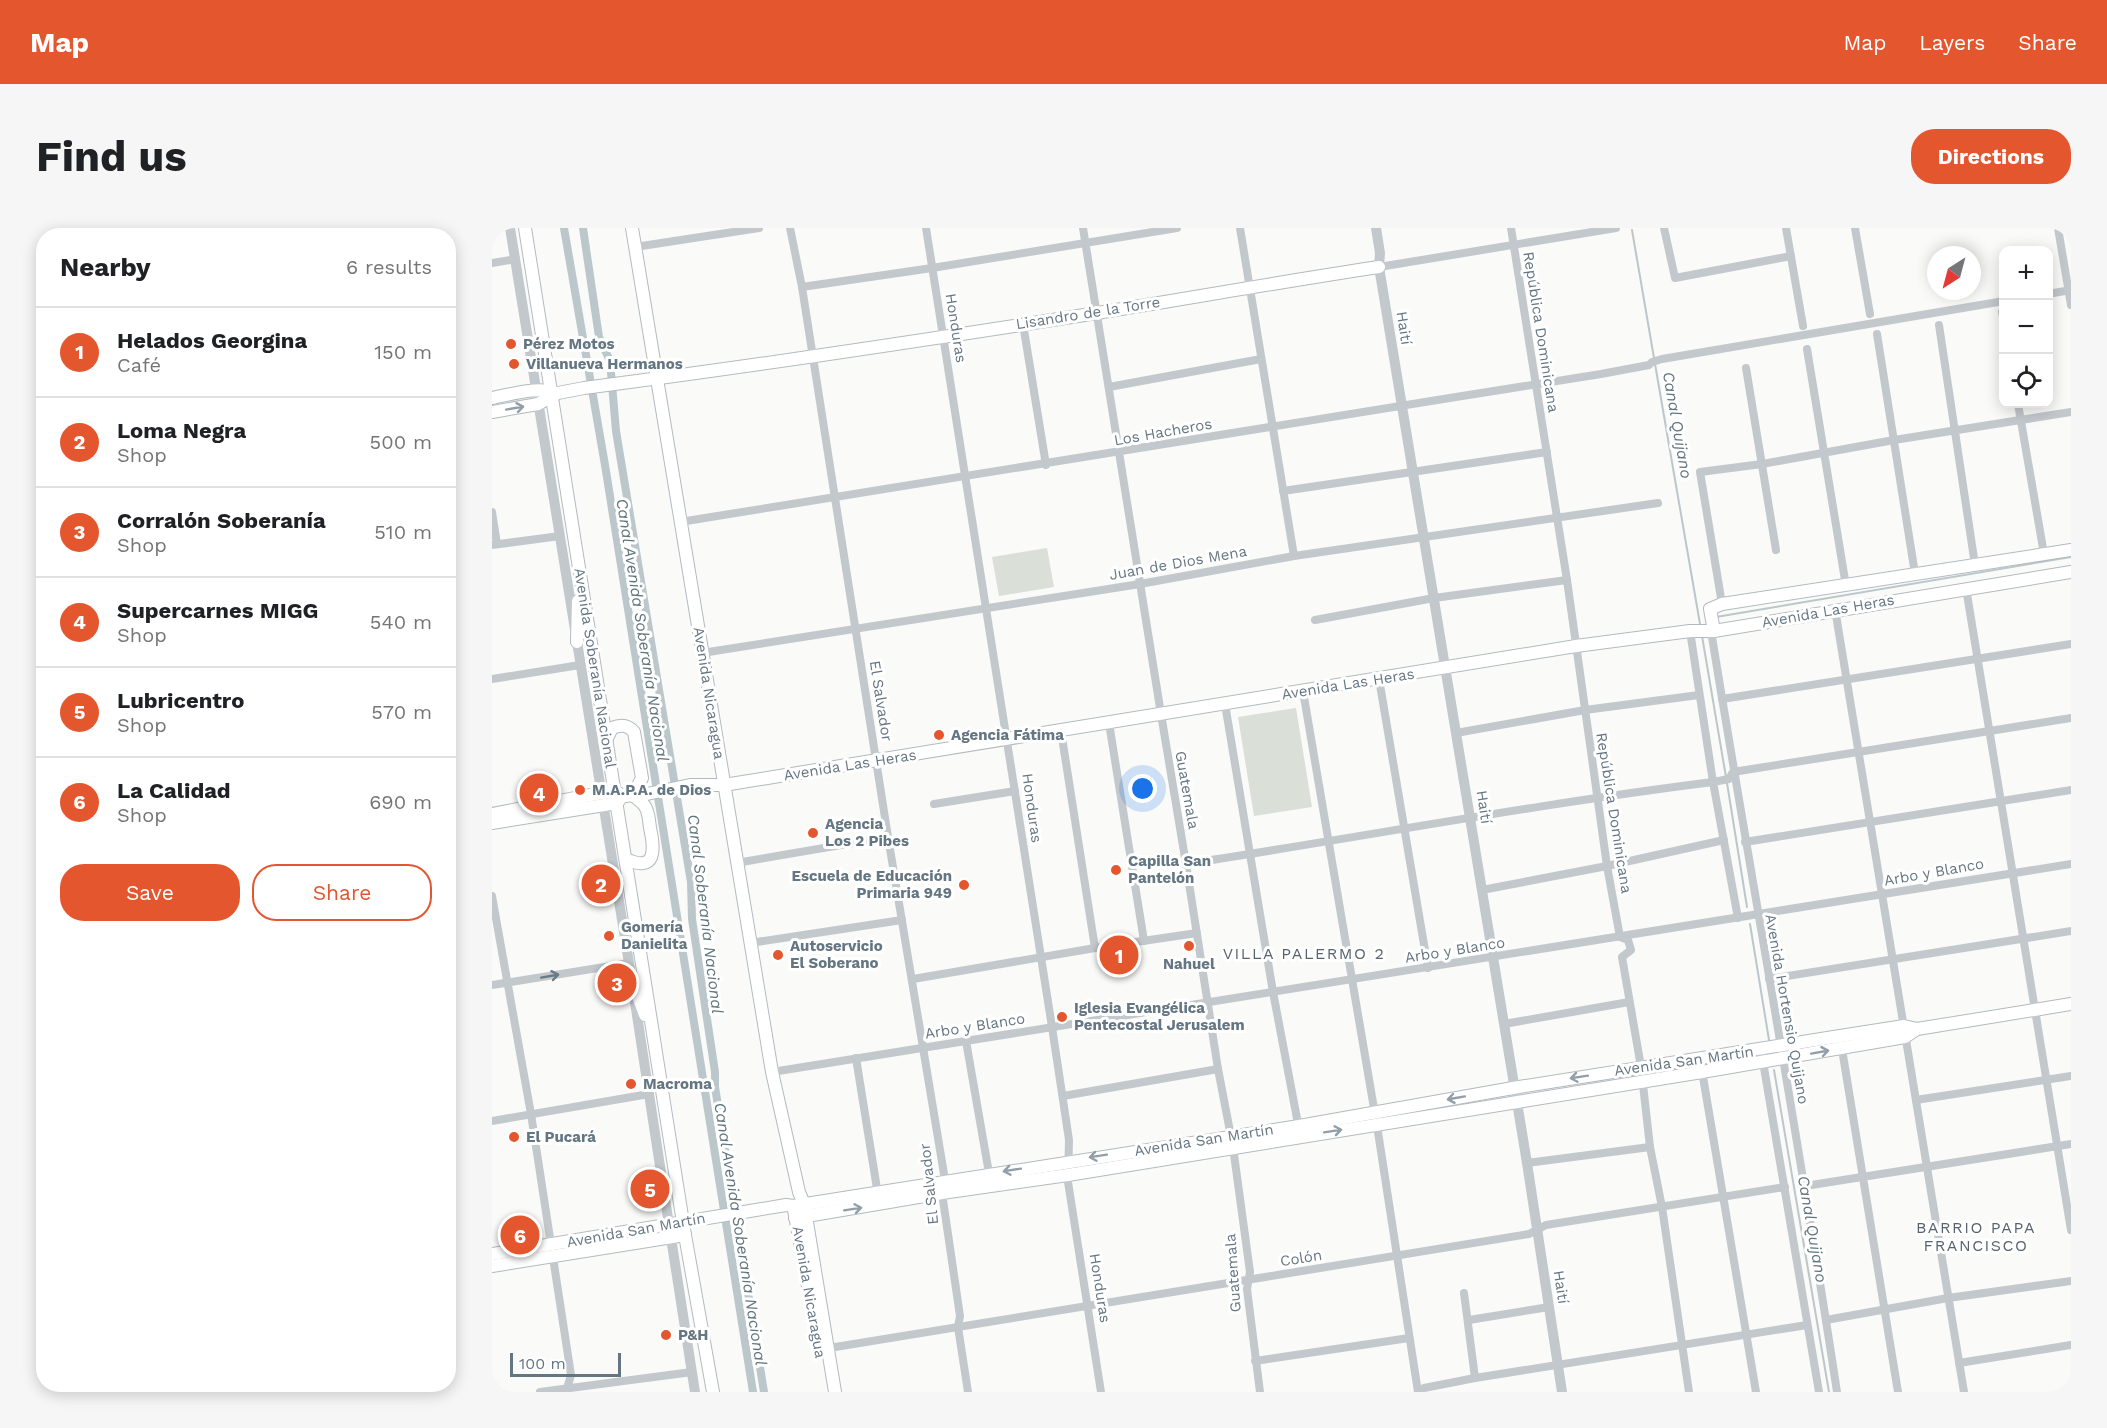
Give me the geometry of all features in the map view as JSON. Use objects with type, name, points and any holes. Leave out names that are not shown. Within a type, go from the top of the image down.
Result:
[{"type":"main road","name":"Avenida Soberanía Nacional","points":[[525,228],[606,740],[622,796],[626,859],[713,1392]]},
{"type":"main road","name":"Avenida Nicaragua","points":[[632,228],[771,1072],[799,1192],[800,1211],[824,1349],[835,1392]]},
{"type":"main road","name":"Lisandro de la Torre","points":[[492,412],[538,404],[553,394],[584,388],[1097,313],[1251,286],[1379,267]]},
{"type":"main road","name":"Lisandro de la Torre","points":[[492,398],[536,390],[553,394]]},
{"type":"main road","name":"Avenida Las Heras","points":[[1714,631],[1710,609],[1722,604],[2071,550]]},
{"type":"main road","name":"Avenida Las Heras","points":[[492,814],[647,794],[690,785],[724,785],[1576,646],[1690,631],[1714,631],[1835,609],[2071,572]]},
{"type":"main road","points":[[577,642],[579,573]]},
{"type":"main road","points":[[606,740],[612,728],[618,725],[629,727],[634,732],[642,778],[622,796],[643,804],[647,810],[654,853],[650,860],[643,864],[636,864],[626,859]]},
{"type":"main road","name":"Avenida Las Heras","points":[[492,823],[602,799]]},
{"type":"main road","points":[[631,977],[656,1049]]},
{"type":"main road","name":"Avenida San Martín","points":[[492,1254],[552,1250],[685,1229],[715,1217],[786,1205],[800,1211],[878,1199],[990,1180],[1070,1161],[1516,1101],[1641,1081],[1701,1066],[1781,1052],[2071,1004]]},
{"type":"main road","name":"Avenida San Martín","points":[[1375,1119],[1514,1088],[1641,1067],[1701,1066]]},
{"type":"main road","name":"Avenida San Martín","points":[[990,1180],[1068,1175],[1231,1141]]},
{"type":"main road","name":"Avenida San Martín","points":[[492,1266],[552,1250]]},
{"type":"main road","name":"Avenida Nicaragua","points":[[824,1349],[826,1392]]},
{"type":"street","name":"Avenida Soberanía Nacional","points":[[510,228],[629,963],[695,1392]]},
{"type":"street","points":[[635,248],[759,228]]},
{"type":"street","name":"El Salvador","points":[[790,228],[802,287],[888,837],[924,1048],[944,1187],[960,1316],[958,1327],[968,1392]]},
{"type":"street","name":"Honduras","points":[[926,228],[1053,1027],[1069,1140],[1068,1175],[1089,1306],[1099,1392]]},
{"type":"street","name":"Guatemala","points":[[1083,228],[1231,1141],[1250,1272],[1247,1289],[1260,1392]]},
{"type":"street","points":[[802,287],[1177,228]]},
{"type":"street","points":[[1240,228],[1294,556]]},
{"type":"street","name":"Haití","points":[[1376,228],[1380,253],[1379,267],[1527,1163],[1562,1392]]},
{"type":"street","name":"República Dominicana","points":[[1511,228],[1567,580],[1607,866],[1620,937],[1628,940],[1631,950],[1622,957],[1641,1067],[1650,1146],[1662,1207],[1689,1392]]},
{"type":"street","name":"Lisandro de la Torre","points":[[1379,267],[1617,228]]},
{"type":"street","points":[[1664,228],[1675,278],[1791,256]]},
{"type":"street","points":[[1786,228],[1803,326]]},
{"type":"street","points":[[1854,228],[1870,314]]},
{"type":"street","points":[[2058,228],[2071,305]]},
{"type":"street","points":[[492,263],[516,260]]},
{"type":"street","points":[[2053,293],[2070,290]]},
{"type":"street","name":"Los Hacheros","points":[[680,522],[1402,407],[1651,364],[1662,359],[1999,302]]},
{"type":"street","points":[[1023,324],[1047,465]]},
{"type":"street","points":[[1939,325],[1975,566]]},
{"type":"street","points":[[1877,334],[1915,574]]},
{"type":"street","points":[[1807,349],[1846,586]]},
{"type":"street","points":[[1109,387],[1261,359]]},
{"type":"street","points":[[1746,368],[1776,550]]},
{"type":"street","points":[[2019,408],[2044,554]]},
{"type":"street","points":[[1722,604],[1700,472],[1762,464],[2071,412]]},
{"type":"street","points":[[1283,491],[1546,452]]},
{"type":"street","name":"Juan de Dios Mena","points":[[702,653],[1140,584],[1294,556],[1658,503]]},
{"type":"street","points":[[492,512],[495,544],[560,536]]},
{"type":"street","points":[[1315,620],[1434,598],[1567,580]]},
{"type":"street","points":[[1966,588],[2071,1230]]},
{"type":"street","points":[[1835,609],[1964,1392]]},
{"type":"street","points":[[1690,631],[1738,918]]},
{"type":"street","name":"Avenida Hortensio Quijano","points":[[1714,631],[1712,637],[1731,776],[1745,842],[1805,1186],[1837,1392]]},
{"type":"street","points":[[1722,699],[2071,644]]},
{"type":"street","points":[[492,679],[580,665]]},
{"type":"street","points":[[1379,679],[1428,968]]},
{"type":"street","points":[[1303,691],[1418,1392],[1424,1388],[1475,1378],[1807,1325]]},
{"type":"street","points":[[1456,733],[1585,710],[1699,695]]},
{"type":"street","points":[[1225,704],[1273,992],[1299,1131]]},
{"type":"street","points":[[1186,864],[1404,830],[1598,796],[1716,781],[1731,776],[1858,752],[2071,718]]},
{"type":"street","points":[[1110,723],[1144,941]]},
{"type":"street","points":[[1061,730],[1095,948]]},
{"type":"street","points":[[934,804],[1015,790]]},
{"type":"street","points":[[1745,842],[2071,790]]},
{"type":"street","points":[[736,863],[888,837]]},
{"type":"street","points":[[1482,890],[1724,840]]},
{"type":"street","name":"Arbo y Blanco","points":[[771,1072],[2071,864]]},
{"type":"street","points":[[492,896],[531,1114],[571,1375],[567,1390]]},
{"type":"street","points":[[750,944],[902,920]]},
{"type":"street","points":[[1769,979],[2071,931]]},
{"type":"street","points":[[913,979],[1197,933]]},
{"type":"street","points":[[492,986],[629,963]]},
{"type":"street","points":[[1504,1024],[1629,1002]]},
{"type":"street","points":[[966,1041],[990,1180]]},
{"type":"street","points":[[1841,1042],[1898,1392]]},
{"type":"street","points":[[1762,1056],[1819,1392]]},
{"type":"street","points":[[856,1058],[878,1199]]},
{"type":"street","points":[[1701,1066],[1756,1392]]},
{"type":"street","points":[[1063,1096],[1218,1069]]},
{"type":"street","points":[[1916,1100],[2071,1076]]},
{"type":"street","points":[[492,1121],[649,1094]]},
{"type":"street","points":[[1805,1186],[2071,1144]]},
{"type":"street","points":[[1527,1163],[1650,1146]]},
{"type":"street","name":"Colón","points":[[824,1349],[1529,1234],[1546,1225],[1785,1187]]},
{"type":"street","points":[[1826,1320],[1948,1298],[2071,1281]]},
{"type":"street","points":[[1464,1293],[1475,1378]]},
{"type":"street","points":[[1469,1320],[1549,1307]]},
{"type":"street","points":[[1255,1361],[1409,1338]]},
{"type":"street","points":[[1959,1363],[2071,1345]]},
{"type":"street","points":[[540,1392],[692,1372]]},
{"type":"shaded area","points":[[1047,548],[1054,587],[999,596],[992,557]]},
{"type":"shaded area","points":[[1296,708],[1312,807],[1254,816],[1238,717]]},
{"type":"waterway","name":"Canal Avenida Soberanía Nacional","points":[[564,228],[605,465],[753,1392]]},
{"type":"waterway","name":"Canal Soberanía Nacional","points":[[583,228],[599,337],[610,361],[616,431],[691,882],[692,919],[715,1072],[715,1087],[764,1392]]},
{"type":"waterway","name":"Canal Quijano","points":[[1632,230],[1654,358]]},
{"type":"waterway","name":"Canal Quijano","points":[[1655,364],[1700,624]]},
{"type":"waterway","points":[[1716,617],[2071,557]]},
{"type":"waterway","name":"Canal Quijano","points":[[1702,636],[1726,777]]},
{"type":"waterway","name":"Canal Quijano","points":[[1727,783],[1747,907]]},
{"type":"waterway","name":"Canal Quijano","points":[[1750,924],[1769,1040]]},
{"type":"waterway","name":"Canal Quijano","points":[[1774,1070],[1829,1392]]},
{"type":"place","name":"Pérez Motos","points":[[511,344]]},
{"type":"place","name":"Villanueva Hermanos","points":[[514,364]]},
{"type":"place","name":"Agencia Fátima","points":[[939,735]]},
{"type":"place","name":"M.A.P.A. de Dios","points":[[580,790]]},
{"type":"place","name":"Supercarnes MIGG","points":[[539,793]]},
{"type":"place","name":"Agencia Los 2 Pibes","points":[[813,833]]},
{"type":"place","name":"Capilla San Pantelón","points":[[1116,870]]},
{"type":"place","name":"Loma Negra","points":[[601,884]]},
{"type":"place","name":"Escuela de Educación Primaria 949","points":[[964,885]]},
{"type":"place","name":"Gomería Danielita","points":[[609,936]]},
{"type":"place","name":"Nahuel","points":[[1189,946]]},
{"type":"place","name":"Autoservicio El Soberano","points":[[778,955]]},
{"type":"place","name":"Helados Georgina","points":[[1119,955]]},
{"type":"place","name":"Corralón Soberanía","points":[[617,983]]},
{"type":"place","name":"Iglesia Evangélica Pentecostal Jerusalem","points":[[1062,1017]]},
{"type":"place","name":"Macroma","points":[[631,1084]]},
{"type":"place","name":"El Pucará","points":[[514,1137]]},
{"type":"place","name":"Lubricentro","points":[[650,1189]]},
{"type":"place","name":"La Calidad","points":[[520,1235]]},
{"type":"place","name":"P&H","points":[[666,1335]]},
{"type":"district","name":"VILLA PALERMO 2","points":[[1304,953]]},
{"type":"district","name":"BARRIO PAPA FRANCISCO","points":[[1976,1236]]}]
